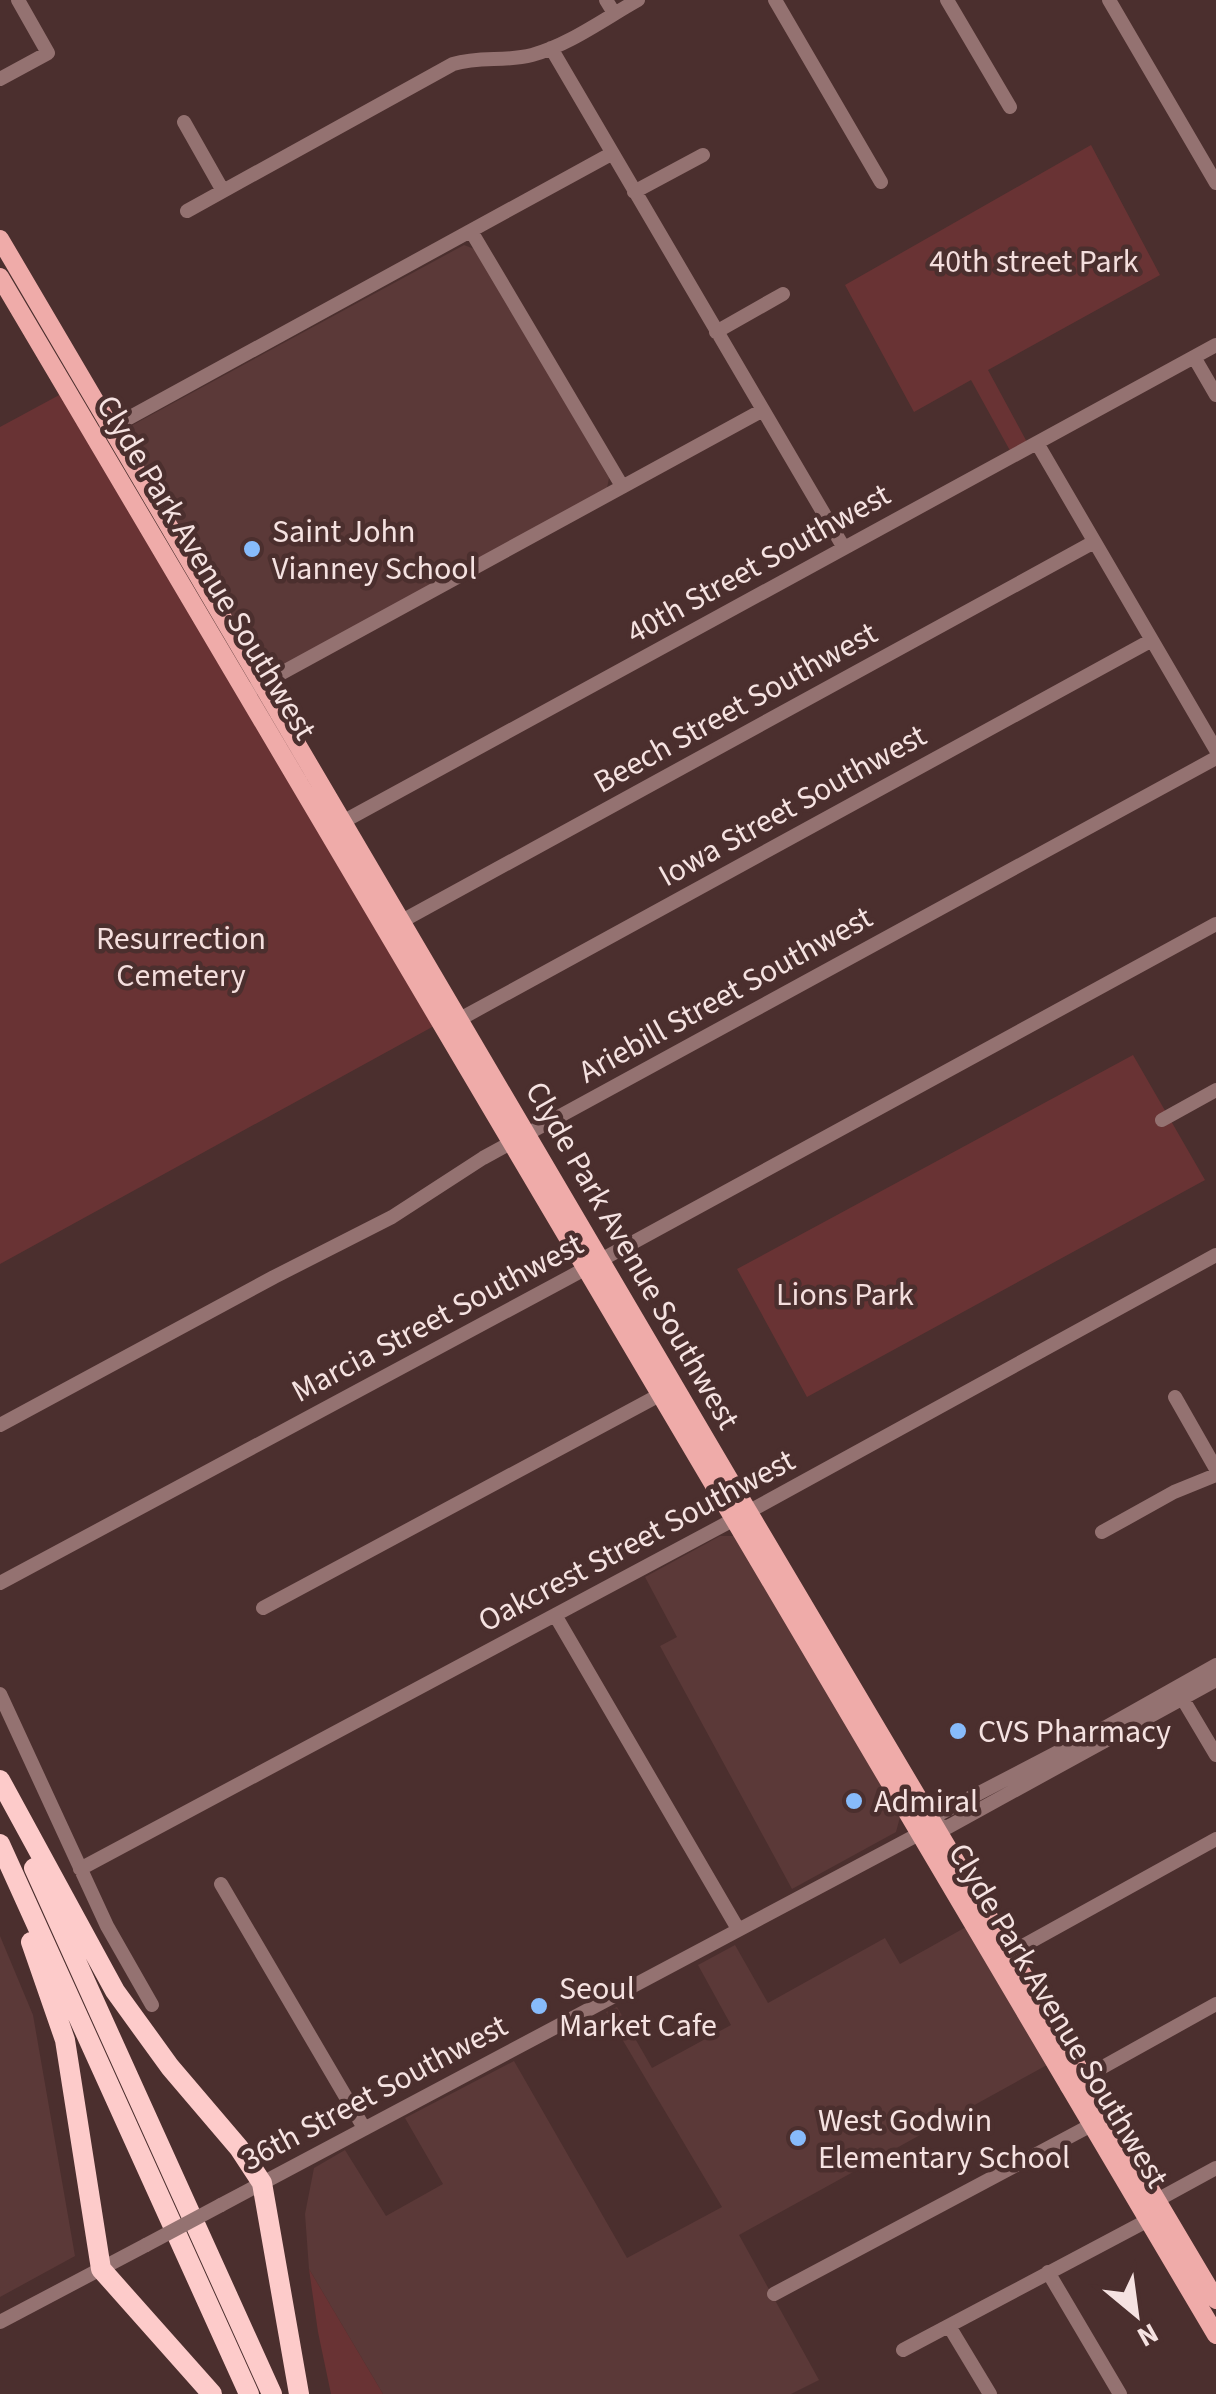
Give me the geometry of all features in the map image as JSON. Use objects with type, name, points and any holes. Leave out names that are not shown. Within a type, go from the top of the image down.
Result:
[{"type":"highway","points":[[0,1780],[115,1991],[162,2057],[239,2148],[262,2183],[299,2394]]},
{"type":"highway","points":[[0,1793],[272,2394]]},
{"type":"highway","points":[[0,1844],[249,2394]]},
{"type":"highway","points":[[0,1859],[62,2027],[102,2269],[112,2285],[212,2394]]},
{"type":"main road","name":"Clyde Park Avenue Southwest","points":[[0,239],[103,432],[1152,2211],[1216,2334]]},
{"type":"main road","name":"Clyde Park Avenue Southwest","points":[[0,276],[103,432]]},
{"type":"main road","name":"Clyde Park Avenue Southwest","points":[[336,826],[402,920],[460,1019],[519,1138]]},
{"type":"main road","name":"Clyde Park Avenue Southwest","points":[[925,1831],[1010,1953],[1076,2083]]},
{"type":"main road","name":"Clyde Park Avenue Southwest","points":[[1152,2211],[1216,2300]]},
{"type":"street","points":[[0,79],[48,53],[18,0]]},
{"type":"street","points":[[187,211],[453,64],[474,57],[509,59],[552,48],[610,7],[638,0]]},
{"type":"street","points":[[775,0],[881,182]]},
{"type":"street","points":[[948,0],[1010,107]]},
{"type":"street","points":[[1109,0],[1216,182]]},
{"type":"street","points":[[552,48],[844,548]]},
{"type":"street","points":[[184,122],[223,191]]},
{"type":"street","points":[[103,432],[611,154]]},
{"type":"street","points":[[634,192],[703,154]]},
{"type":"street","points":[[471,231],[622,486]]},
{"type":"street","points":[[716,332],[783,294]]},
{"type":"street","name":"40th Street Southwest","points":[[336,826],[1216,345]]},
{"type":"street","points":[[1194,357],[1216,395]]},
{"type":"street","points":[[255,688],[763,410]]},
{"type":"street","points":[[1037,443],[1216,750]]},
{"type":"street","name":"Beech Street Southwest","points":[[402,920],[1094,542]]},
{"type":"street","name":"Iowa Street Southwest","points":[[460,1019],[1152,640]]},
{"type":"street","name":"Ariebill Street Southwest","points":[[0,1426],[274,1276],[392,1217],[426,1192],[519,1138],[1216,758]]},
{"type":"street","name":"Marcia Street Southwest","points":[[0,1583],[1216,924]]},
{"type":"street","points":[[1162,1120],[1216,1090]]},
{"type":"street","name":"Oakcrest Street Southwest","points":[[80,1870],[1216,1255]]},
{"type":"street","points":[[263,1608],[667,1391]]},
{"type":"street","points":[[1102,1532],[1216,1472],[1175,1398]]},
{"type":"street","points":[[555,1615],[738,1928]]},
{"type":"street","name":"36th Street Southwest","points":[[0,2322],[738,1928],[925,1831],[948,1828],[1180,1693],[1216,1665]]},
{"type":"street","name":"36th Street Southwest","points":[[1180,1693],[1216,1680]]},
{"type":"street","points":[[1180,1693],[1216,1755]]},
{"type":"street","points":[[0,1694],[80,1870],[152,2005]]},
{"type":"street","points":[[1010,1953],[1216,1838]]},
{"type":"street","points":[[220,1884],[364,2128]]},
{"type":"street","points":[[1076,2083],[1216,2004]]},
{"type":"street","points":[[774,2294],[1099,2121]]},
{"type":"street","points":[[903,2350],[1048,2272],[1216,2168]]},
{"type":"street","points":[[1048,2272],[1120,2394]]},
{"type":"street","points":[[949,2326],[990,2394]]},
{"type":"shaded area","points":[[464,245],[477,250],[609,478],[607,488],[275,671],[262,669],[123,435],[129,427]]},
{"type":"shaded area","points":[[720,1536],[736,1536],[900,1817],[896,1832],[792,1889],[660,1646],[677,1637],[645,1577]]},
{"type":"shaded area","points":[[966,1927],[1047,2065],[739,2235],[819,2380],[791,2394],[383,2394],[309,2269],[305,2214],[314,2168],[345,2150],[386,2216],[443,2184],[405,2118],[514,2061],[627,2258],[722,2207],[606,2012],[617,2007],[652,2068],[731,2025],[698,1965],[735,1945],[768,2003],[885,1938],[900,1964]]},
{"type":"shaded area","points":[[0,1936],[33,2015],[75,2256],[0,2297]]},
{"type":"green space","name":"40th street Park","points":[[1091,145],[1160,275],[988,370],[1028,444],[1013,456],[971,380],[914,412],[845,285]]},
{"type":"green space","name":"Resurrection Cemetery","points":[[63,393],[434,1026],[0,1264],[0,427]]},
{"type":"green space","name":"Lions Park","points":[[1133,1055],[1205,1180],[807,1397],[737,1269]]},
{"type":"green space","points":[[309,2269],[383,2394],[331,2394]]},
{"type":"place","name":"Saint John Vianney School","points":[[252,549]]},
{"type":"place","name":"CVS Pharmacy","points":[[958,1731]]},
{"type":"place","name":"Admiral","points":[[854,1801]]},
{"type":"place","name":"Seoul Market Cafe","points":[[539,2006]]},
{"type":"place","name":"West Godwin Elementary School","points":[[798,2138]]}]
